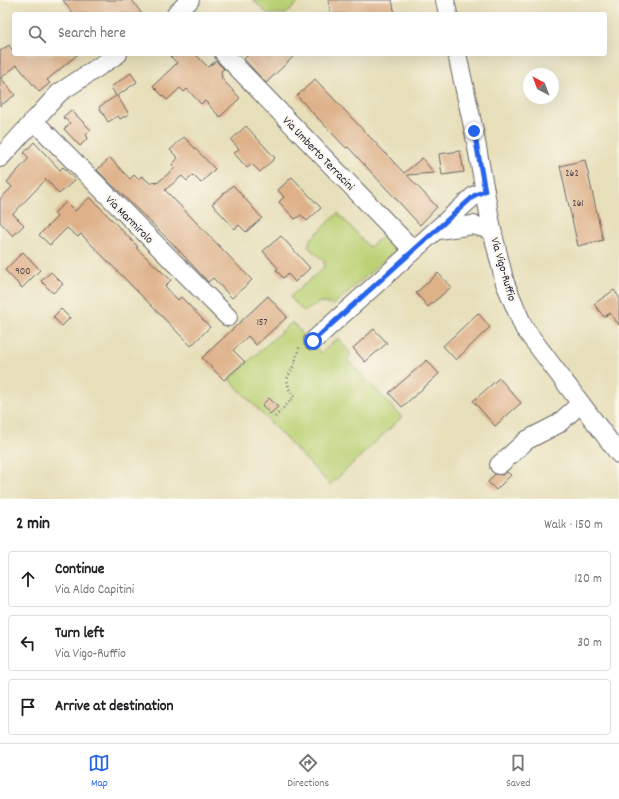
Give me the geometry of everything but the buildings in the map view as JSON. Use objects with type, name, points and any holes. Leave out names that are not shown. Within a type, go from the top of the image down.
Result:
[{"type":"street","points":[[445,0],[448,12]]},
{"type":"street","points":[[0,158],[59,93],[115,56]]},
{"type":"street","name":"Via Umberto Terracini","points":[[226,56],[414,252]]},
{"type":"street","name":"Via Vigo-Ruffio","points":[[457,56],[474,131],[492,230],[505,283],[524,328],[619,454]]},
{"type":"street","name":"Via Marmirolo","points":[[33,120],[228,317]]},
{"type":"street","points":[[307,342],[414,252],[475,195],[485,191]]},
{"type":"street","points":[[438,230],[473,225],[492,230]]},
{"type":"street","points":[[499,466],[527,440],[558,424],[580,404]]},
{"type":"path","points":[[275,417],[294,397],[289,389],[287,379],[294,365],[298,347],[307,342]]},
{"type":"green space","points":[[253,0],[301,0],[288,12],[265,12]]},
{"type":"green space","points":[[338,213],[369,247],[382,237],[396,250],[392,258],[389,256],[333,305],[320,302],[304,312],[290,297],[324,267],[324,261],[308,247],[310,240]]},
{"type":"green space","points":[[292,322],[321,353],[338,338],[351,354],[347,359],[402,417],[330,485],[229,379]]},
{"type":"route","points":[[313,341],[438,230],[475,195],[485,191],[474,131]]}]
